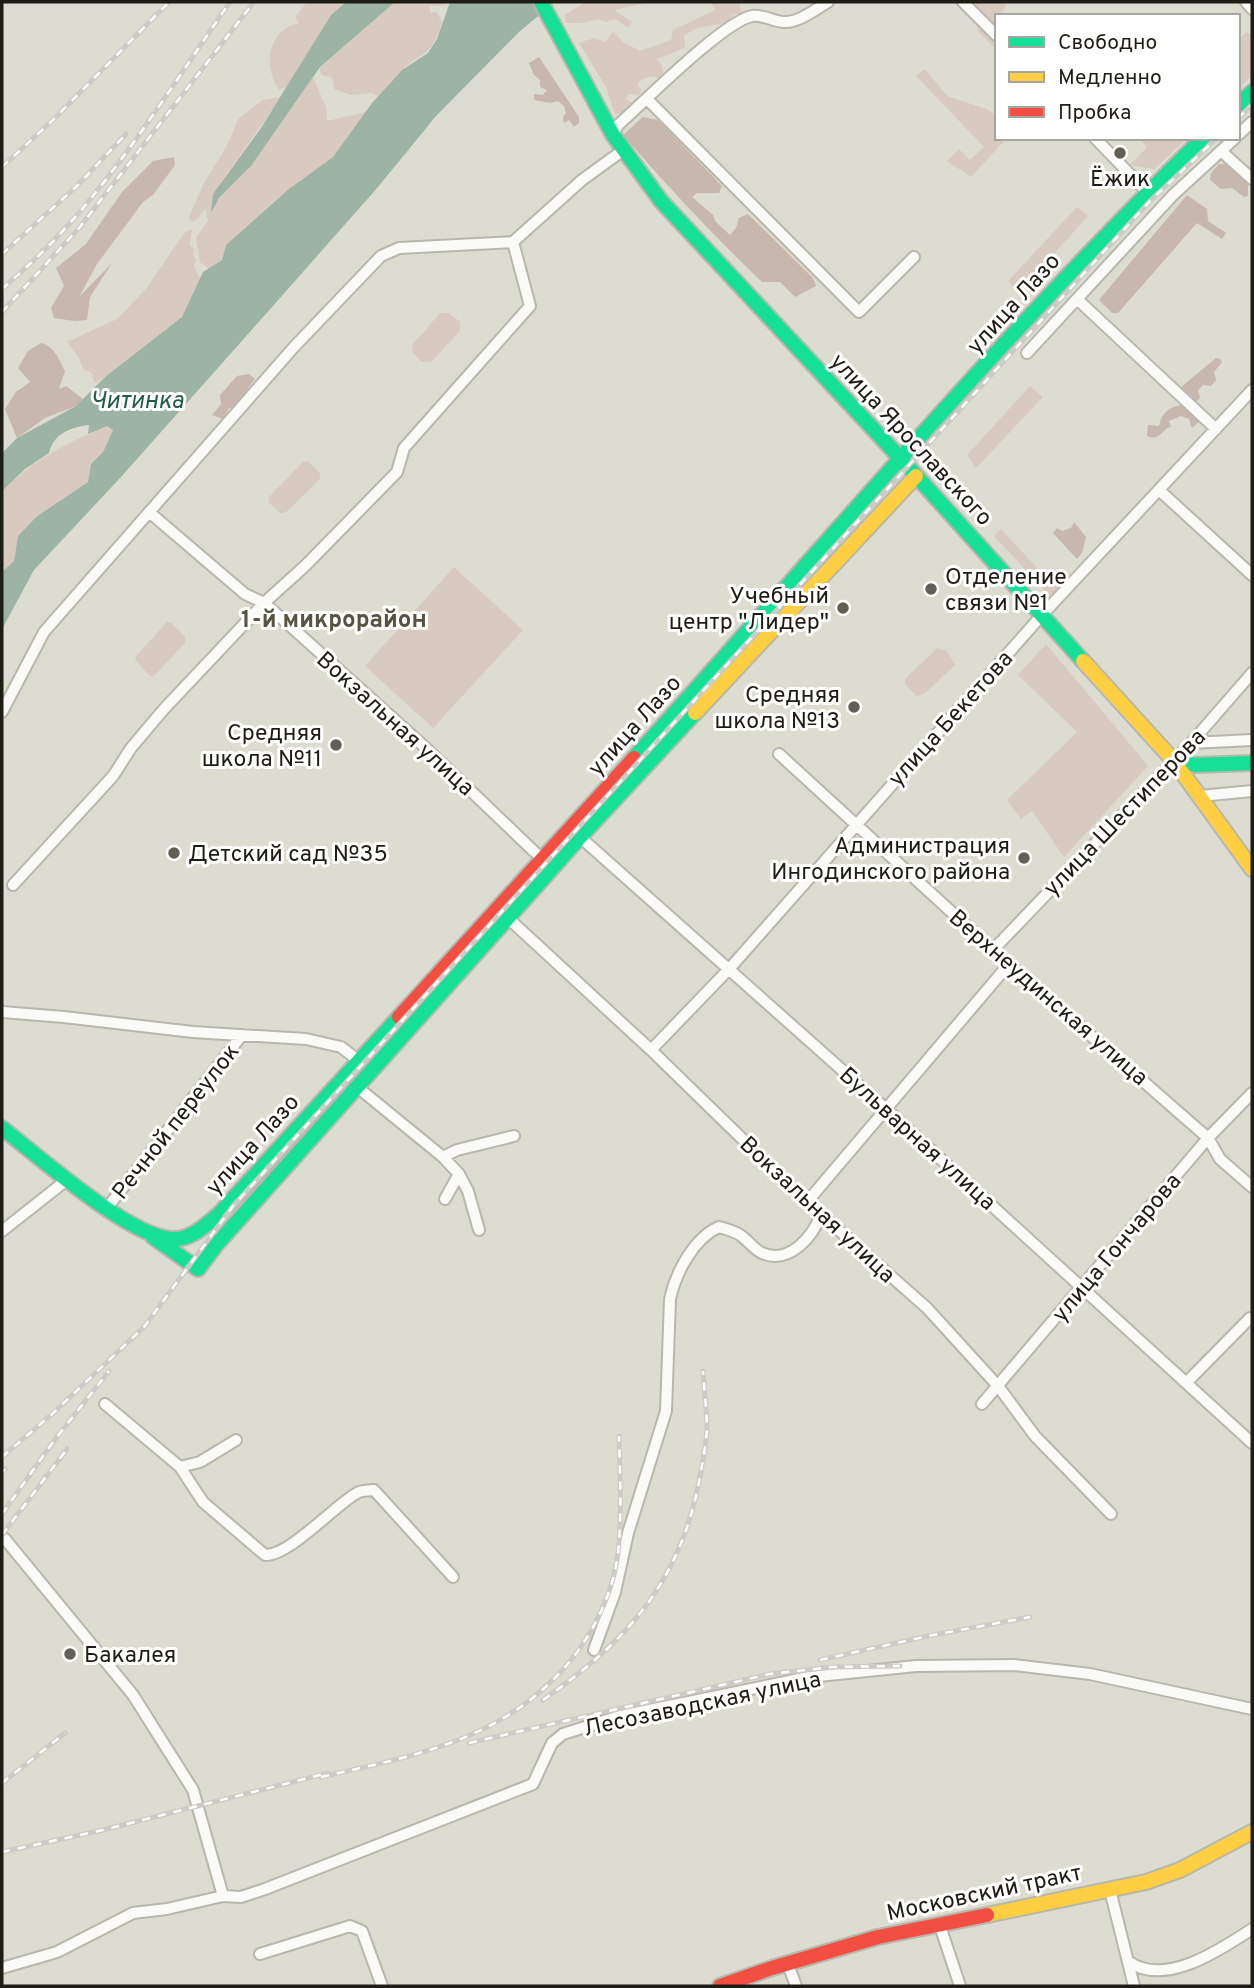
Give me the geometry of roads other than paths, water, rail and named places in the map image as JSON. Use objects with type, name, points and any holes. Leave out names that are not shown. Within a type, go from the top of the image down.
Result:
[{"type":"main road","name":"улица Ярославского","points":[[541,2],[622,151],[661,201],[901,459],[1173,760],[1252,870]]},
{"type":"main road","name":"улица Лазо","points":[[145,1232],[172,1239],[186,1237],[201,1230],[219,1214],[543,860],[901,459],[1147,192],[1201,140]]},
{"type":"main road","name":"улица Лазо","points":[[2,1128],[107,1208],[198,1269],[215,1245],[580,837],[916,476]]},
{"type":"main road","points":[[1173,760],[1196,765],[1252,763]]},
{"type":"main road","name":"Московский тракт","points":[[720,1986],[878,1937],[1146,1882],[1180,1870],[1252,1832]]},
{"type":"street","points":[[613,135],[618,125],[668,78],[729,29],[752,16],[785,22],[828,2]]},
{"type":"street","points":[[963,2],[995,34]]},
{"type":"street","points":[[1246,2],[1252,9]]},
{"type":"street","points":[[648,99],[859,312],[914,257]]},
{"type":"street","points":[[1097,140],[1147,192]]},
{"type":"street","points":[[1027,353],[1173,195],[1234,140]]},
{"type":"street","points":[[2,712],[44,632],[294,347],[381,256],[399,248],[513,242],[582,180],[622,151]]},
{"type":"street","points":[[1221,152],[1252,179]]},
{"type":"street","points":[[13,885],[113,776],[131,748],[164,709],[264,603],[306,565],[397,472],[404,448],[530,306],[513,242]]},
{"type":"street","points":[[1077,299],[1216,429]]},
{"type":"street","name":"улица Бекетова","points":[[651,1050],[730,968],[1042,615],[1252,390]]},
{"type":"street","points":[[1159,490],[1252,575]]},
{"type":"street","name":"Вокзальная улица","points":[[149,512],[245,594],[264,603],[428,750],[543,860]]},
{"type":"street","name":"улица Шестиперова","points":[[993,950],[1191,743],[1252,673]]},
{"type":"street","points":[[1191,743],[1252,740]]},
{"type":"street","name":"Верхнеудинская улица","points":[[779,754],[993,950],[1208,1138],[1220,1159],[1252,1187]]},
{"type":"street","points":[[1199,796],[1252,791]]},
{"type":"street","name":"Бульварная улица","points":[[580,837],[886,1108],[1252,1443]]},
{"type":"street","name":"Вокзальная улица","points":[[509,919],[651,1050],[807,1202],[926,1308],[998,1386],[1035,1436],[1111,1514]]},
{"type":"street","points":[[807,1202],[1009,964]]},
{"type":"street","points":[[2,1012],[193,1032],[306,1039],[341,1047],[359,1061]]},
{"type":"street","name":"Речной переулок","points":[[107,1208],[242,1035]]},
{"type":"street","points":[[356,1086],[443,1157],[459,1174],[468,1191],[479,1230]]},
{"type":"street","name":"улица Гончарова","points":[[982,1405],[1208,1138],[1252,1093]]},
{"type":"street","points":[[443,1157],[457,1150],[514,1136]]},
{"type":"street","points":[[445,1199],[459,1174]]},
{"type":"street","points":[[2,1230],[68,1179]]},
{"type":"street","points":[[594,1650],[615,1592],[628,1533],[666,1410],[670,1299],[673,1285],[706,1233],[719,1227],[739,1234],[759,1252],[772,1256],[786,1253],[807,1241],[821,1214]]},
{"type":"street","points":[[1186,1383],[1250,1318]]},
{"type":"street","points":[[105,1404],[180,1467],[203,1502],[265,1555],[273,1556],[359,1491],[374,1490],[453,1577]]},
{"type":"street","points":[[180,1467],[200,1462],[236,1440]]},
{"type":"street","points":[[5,1539],[133,1695],[193,1790],[223,1896]]},
{"type":"street","name":"Лесозаводская улица","points":[[2,1968],[57,1952],[133,1913],[167,1909],[223,1896],[241,1896],[265,1889],[533,1784],[552,1743],[563,1734],[620,1716],[808,1677],[916,1667],[1014,1665],[1090,1674],[1252,1709]]},
{"type":"street","points":[[1110,1890],[1135,1986]]},
{"type":"street","points":[[939,1923],[960,1986]]},
{"type":"street","points":[[260,1954],[350,1926],[362,1931],[382,1986]]},
{"type":"street","points":[[1128,1961],[1139,1970],[1153,1974],[1173,1972],[1221,1949],[1252,1929]]},
{"type":"street","points":[[788,1964],[796,1986]]},
{"type":"water","points":[[346,2],[395,2],[320,67],[251,166],[219,198],[211,213],[213,194],[261,128],[331,15]]},
{"type":"water","name":"Читинка","points":[[450,2],[555,2],[520,31],[436,116],[378,187],[272,307],[121,477],[34,570],[2,629],[2,572],[14,561],[18,536],[36,517],[88,482],[91,464],[103,452],[113,430],[107,426],[88,434],[89,425],[64,433],[54,441],[49,453],[25,469],[2,491],[2,453],[17,438],[76,406],[105,377],[182,317],[203,272],[222,260],[226,245],[289,189],[333,157],[372,103],[402,70],[428,53],[437,39]]},
{"type":"railway","points":[[2,167],[53,120],[169,2]]},
{"type":"railway","points":[[2,289],[54,240],[92,197],[154,114],[230,2]]},
{"type":"railway","points":[[2,312],[80,227],[254,2]]},
{"type":"railway","points":[[1240,116],[1252,105]]},
{"type":"railway","points":[[2,254],[77,186],[126,134]]},
{"type":"railway","points":[[2,1457],[51,1415],[144,1327],[233,1206],[1151,200],[1215,140]]},
{"type":"railway","points":[[2,1514],[53,1442],[109,1371]]},
{"type":"railway","points":[[543,1700],[600,1656],[624,1632],[645,1608],[678,1551],[690,1518],[705,1449],[707,1422],[703,1371]]},
{"type":"railway","points":[[321,1777],[394,1760],[462,1738],[524,1705],[552,1681],[578,1651],[592,1629],[613,1579],[620,1524],[619,1436]]},
{"type":"railway","points":[[2,1535],[67,1449]]},
{"type":"railway","points":[[2,1473],[5,1469]]},
{"type":"railway","points":[[820,1660],[1030,1617]]},
{"type":"railway","points":[[469,1743],[770,1674],[832,1667],[900,1666]]},
{"type":"railway","points":[[2,1783],[65,1733]]},
{"type":"railway","points":[[2,1852],[103,1830],[328,1773]]},
{"type":"place","name":"Ёжик","points":[[1120,153]]},
{"type":"place","name":"Отделение связи №1","points":[[931,589]]},
{"type":"place","name":"Учебный центр \"Лидер\"","points":[[843,608]]},
{"type":"place","name":"Средняя школа №13","points":[[854,707]]},
{"type":"place","name":"Средняя школа №11","points":[[336,745]]},
{"type":"place","name":"Детский сад №35","points":[[174,853]]},
{"type":"place","name":"Администрация Ингодинского района","points":[[1024,858]]},
{"type":"place","name":"Бакалея","points":[[70,1654]]},
{"type":"district","name":"1-й микрорайон","points":[[334,619]]}]
